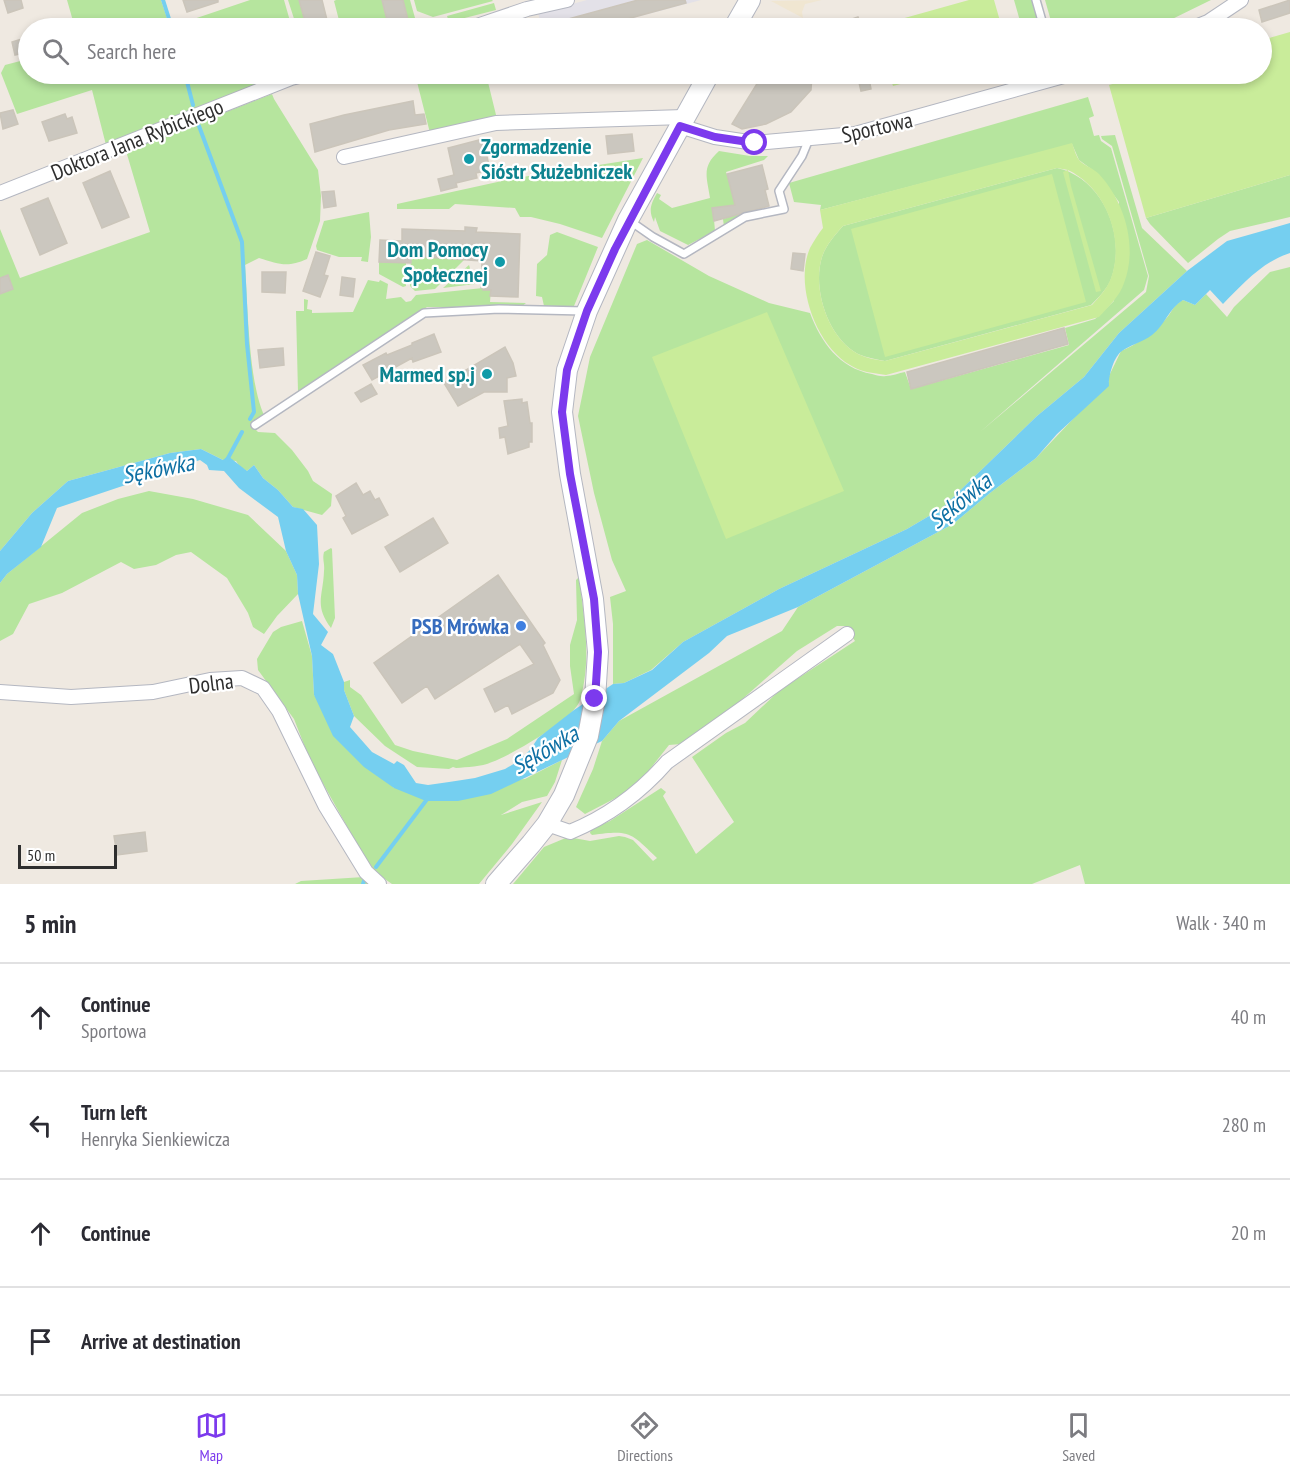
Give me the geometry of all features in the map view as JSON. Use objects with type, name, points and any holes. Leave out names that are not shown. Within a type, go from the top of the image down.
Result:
[{"type":"main road","points":[[740,18],[750,0]]},
{"type":"main road","points":[[496,884],[547,824],[564,795],[588,736],[595,699],[598,652],[594,599],[570,474],[562,412],[567,370],[587,311],[628,220],[703,84]]},
{"type":"street","points":[[495,18],[527,5],[567,0]]},
{"type":"street","points":[[1214,18],[1241,0]]},
{"type":"street","name":"Doktora Jana Rybickiego","points":[[0,193],[276,84]]},
{"type":"street","name":"Sportowa","points":[[344,157],[496,123],[682,121],[715,137],[737,141],[768,143],[809,139],[855,134],[1030,84]]},
{"type":"street","points":[[547,824],[570,832],[601,818],[645,786],[667,762],[847,634]]},
{"type":"street","name":"Dolna","points":[[0,693],[71,697],[153,692],[210,680],[242,678],[263,688],[279,711],[325,805],[366,872],[379,884]]},
{"type":"lane","points":[[1036,0],[1041,18]]},
{"type":"lane","points":[[628,220],[652,237],[684,254],[745,217],[784,209],[779,191],[802,156],[809,139]]},
{"type":"lane","points":[[255,425],[424,313],[499,309],[587,311]]},
{"type":"shaded area","points":[[587,0],[701,0],[634,18],[539,18],[538,13]]},
{"type":"shaded area","points":[[822,0],[805,4],[802,12],[803,18],[771,1]]},
{"type":"green space","points":[[67,0],[161,0],[167,18],[72,18]]},
{"type":"green space","points":[[250,0],[284,0],[289,18],[197,18]]},
{"type":"green space","points":[[288,0],[299,0],[304,18],[294,18]]},
{"type":"green space","points":[[410,0],[415,18],[338,18],[334,1]]},
{"type":"green space","points":[[414,0],[493,1],[433,17],[417,11]]},
{"type":"green space","points":[[969,0],[994,0],[999,18],[905,18]]},
{"type":"green space","points":[[1014,0],[1034,0],[1038,18],[1019,18]]},
{"type":"green space","points":[[1045,0],[1211,0],[1174,18],[1050,18]]},
{"type":"green space","points":[[494,3],[496,10],[465,18],[448,18],[447,16]]},
{"type":"green space","points":[[1290,32],[1290,175],[1146,218],[1109,85],[1272,84],[1272,37]]},
{"type":"green space","points":[[18,62],[18,84],[268,84],[106,145],[92,90],[17,114],[1,73],[5,65]]},
{"type":"green space","points":[[418,84],[488,84],[497,119],[430,133]]},
{"type":"green space","points":[[272,94],[318,170],[321,196],[320,221],[307,259],[283,264],[259,258],[245,265],[252,368],[261,407],[267,421],[256,430],[275,433],[292,450],[313,481],[332,494],[331,506],[322,515],[293,507],[263,478],[254,465],[247,471],[236,461],[223,460],[201,449],[170,453],[68,481],[32,513],[0,551],[0,229],[20,278],[150,232],[126,151]]},
{"type":"green space","points":[[1088,97],[1094,116],[1089,118],[1094,136],[1099,135],[1101,141],[1111,148],[1148,276],[1144,290],[980,432],[1146,292],[1149,276],[1112,146],[1101,136],[1115,135],[1142,228],[1187,271],[1119,333],[1084,377],[1037,416],[941,509],[907,529],[779,589],[683,642],[651,670],[624,683],[613,684],[613,624],[610,597],[626,591],[612,560],[594,493],[578,416],[590,357],[637,244],[647,240],[709,276],[769,303],[810,313],[820,334],[841,360],[860,371],[879,376],[905,372],[911,389],[1069,345],[1065,328],[1095,319],[1114,301],[1119,202],[1098,174],[1079,160],[1072,144],[820,210],[821,205],[794,202],[789,183]]},
{"type":"green space","points":[[1072,143],[1082,163],[1099,174],[1108,185],[1122,211],[1129,240],[1128,269],[1120,292],[1099,317],[886,375],[872,373],[854,367],[838,356],[818,329],[811,313],[805,279],[806,263],[810,248],[823,228],[820,210]],"holes":[[[1057,168],[1068,170],[1081,178],[1102,202],[1114,231],[1116,247],[1111,278],[1092,305],[885,361],[858,354],[838,337],[825,312],[821,298],[819,270],[826,248],[843,226]]]},
{"type":"green space","points":[[719,151],[750,156],[768,156],[764,160],[726,172],[741,216],[724,227],[725,207],[713,208],[715,231],[688,245],[660,231],[655,217],[654,222],[652,218],[651,210],[657,193],[661,195],[659,199],[672,208],[710,198],[707,167]]},
{"type":"green space","points":[[643,158],[602,238],[560,224],[531,217],[520,217],[515,208],[455,204],[449,209],[397,209],[397,204],[516,178]]},
{"type":"green space","points":[[1057,168],[1073,174],[1099,196],[1113,228],[1116,245],[1111,279],[1105,290],[1091,305],[885,361],[858,354],[838,337],[825,312],[821,298],[819,270],[826,248],[843,226]]},
{"type":"green space","points":[[1068,170],[1101,291],[1096,292],[1063,172]]},
{"type":"green space","points":[[1052,174],[1086,302],[885,357],[851,229]]},
{"type":"green space","points":[[1290,175],[1290,217],[1230,231],[1188,263],[1146,218]]},
{"type":"green space","points":[[369,212],[371,237],[368,262],[361,261],[362,257],[339,257],[317,250],[316,246],[324,221]]},
{"type":"green space","points":[[557,232],[598,247],[574,306],[544,306],[542,297],[536,296],[537,264],[547,255],[550,235]]},
{"type":"green space","points":[[411,256],[466,258],[435,289],[415,291],[410,286]]},
{"type":"green space","points":[[379,262],[406,263],[406,286],[403,287],[379,274]]},
{"type":"green space","points":[[469,265],[475,284],[443,288]]},
{"type":"green space","points":[[1290,267],[1290,884],[1085,884],[1080,865],[1032,884],[513,884],[544,847],[568,837],[590,841],[625,837],[633,840],[653,861],[657,858],[629,835],[614,833],[592,835],[590,833],[591,829],[610,821],[661,788],[666,792],[663,796],[696,854],[734,822],[692,757],[726,733],[745,723],[780,690],[855,641],[845,626],[837,626],[797,651],[738,703],[681,744],[669,745],[635,788],[585,814],[576,807],[593,769],[602,741],[619,721],[782,631],[798,607],[953,524],[1036,458],[1109,381],[1108,378],[1121,351],[1155,330],[1174,307],[1183,300],[1195,305],[1206,294],[1227,317],[1234,307],[1270,272]]},
{"type":"green space","points":[[368,280],[379,282],[380,280],[388,284],[386,299],[401,297],[406,302],[411,301],[416,295],[483,288],[491,290],[490,302],[526,303],[521,307],[427,307],[298,392],[296,311],[304,311],[304,299],[308,300],[307,309],[312,310],[312,313],[353,312]]},
{"type":"green space","points":[[767,312],[844,491],[726,539],[652,357]]},
{"type":"green space","points":[[149,491],[193,499],[248,515],[286,551],[297,575],[298,594],[264,634],[253,627],[248,613],[227,578],[191,552],[176,555],[156,565],[134,569],[121,562],[62,593],[29,604],[13,634],[0,641],[0,583],[7,574],[82,513],[118,499]]},
{"type":"green space","points":[[331,548],[335,618],[331,628],[323,613],[321,601],[323,555]]},
{"type":"green space","points":[[579,577],[586,638],[584,685],[576,708],[541,736],[483,765],[449,769],[417,767],[385,746],[354,716],[344,690],[344,682],[350,680],[350,687],[361,695],[395,745],[457,760],[507,739],[574,694],[570,645],[577,620],[576,580]]},
{"type":"green space","points":[[302,621],[312,656],[314,695],[394,788],[525,779],[562,760],[555,782],[547,796],[522,802],[501,815],[542,802],[479,884],[392,884],[379,875],[364,857],[310,760],[294,719],[258,670],[257,659],[273,632],[281,627]]},
{"type":"green space","points":[[364,877],[373,884],[295,884],[301,881]]},
{"type":"water","name":"Sękówka","points":[[1290,223],[1290,253],[1262,268],[1223,304],[1210,290],[1195,305],[1183,300],[1178,303],[1152,335],[1125,349],[1116,357],[1109,377],[1109,386],[1057,434],[1036,458],[953,524],[798,607],[727,636],[709,653],[619,721],[602,741],[491,794],[458,801],[426,801],[394,788],[364,767],[333,736],[314,695],[312,656],[298,594],[297,575],[286,551],[278,517],[239,488],[224,471],[209,470],[207,465],[200,460],[57,508],[41,547],[7,574],[0,583],[0,551],[32,513],[68,481],[170,453],[201,449],[223,460],[228,456],[247,471],[254,465],[263,478],[293,507],[303,509],[317,525],[319,564],[313,614],[328,632],[321,645],[333,654],[344,682],[344,690],[354,716],[350,727],[372,752],[394,764],[397,761],[404,765],[416,783],[428,785],[475,778],[505,769],[517,762],[530,750],[538,738],[574,710],[613,684],[624,683],[652,670],[683,642],[779,589],[907,529],[941,509],[1037,416],[1084,377],[1119,333],[1187,271],[1227,241]]},
{"type":"building","points":[[4,0],[21,0],[23,8],[8,13]]},
{"type":"building","points":[[183,0],[218,0],[218,2],[187,12]]},
{"type":"building","points":[[299,0],[322,0],[326,18],[304,18]]},
{"type":"building","points":[[382,0],[403,0],[408,18],[386,18]]},
{"type":"building","points":[[638,0],[685,0],[686,3],[631,18],[572,18]]},
{"type":"building","points":[[1290,0],[1290,13],[1272,19],[1261,18],[1259,10]]},
{"type":"building","points":[[18,40],[18,54],[15,55],[12,42]]},
{"type":"building","points":[[757,84],[811,84],[811,90],[791,112],[766,124],[742,129],[732,124]]},
{"type":"building","points":[[859,84],[870,84],[871,89],[861,91]]},
{"type":"building","points":[[413,101],[415,115],[424,114],[426,124],[389,130],[315,152],[310,124]]},
{"type":"building","points":[[13,110],[18,124],[3,129],[0,113]]},
{"type":"building","points":[[65,114],[67,119],[72,117],[77,133],[49,141],[42,122]]},
{"type":"building","points":[[632,134],[634,151],[608,154],[606,136]]},
{"type":"building","name":"Zgormadzenie Sióstr Służebniczek","points":[[483,139],[490,170],[476,173],[477,178],[456,183],[457,187],[441,191],[438,179],[454,175],[448,148]]},
{"type":"building","points":[[762,165],[768,189],[765,190],[769,206],[714,221],[712,208],[735,205],[727,174]]},
{"type":"building","points":[[110,171],[129,217],[102,228],[83,183]]},
{"type":"building","points":[[334,191],[336,206],[324,208],[322,192]]},
{"type":"building","points":[[48,198],[67,243],[40,255],[21,209]]},
{"type":"building","name":"Dom Pomocy Społecznej","points":[[465,227],[477,228],[476,232],[520,234],[518,297],[490,296],[491,290],[481,288],[482,261],[411,256],[411,263],[379,262],[380,240],[402,241],[402,229],[465,231]]},
{"type":"building","points":[[316,252],[330,256],[324,275],[328,276],[320,297],[303,291]]},
{"type":"building","points":[[793,253],[805,254],[803,271],[791,269]]},
{"type":"building","points":[[262,272],[286,272],[285,293],[262,292]]},
{"type":"building","points":[[8,275],[13,289],[0,294],[0,278]]},
{"type":"building","points":[[342,277],[355,279],[353,297],[340,295]]},
{"type":"building","points":[[1064,328],[1068,344],[911,389],[907,372]]},
{"type":"building","points":[[434,334],[441,352],[413,362],[412,358],[372,380],[363,365],[386,353],[387,355]]},
{"type":"building","name":"Marmed sp.j","points":[[505,347],[513,363],[516,376],[507,378],[507,392],[484,392],[458,406],[444,383]]},
{"type":"building","points":[[283,348],[284,365],[260,368],[258,350]]},
{"type":"building","points":[[371,384],[377,394],[361,402],[355,393]]},
{"type":"building","points":[[522,399],[522,403],[527,402],[530,423],[532,423],[532,442],[529,442],[529,447],[508,454],[505,437],[500,438],[499,428],[508,426],[504,401]]},
{"type":"building","points":[[356,483],[363,495],[370,491],[375,500],[379,498],[388,515],[352,534],[343,518],[346,516],[336,496]]},
{"type":"building","points":[[433,518],[448,543],[400,572],[385,547]]},
{"type":"building","points":[[498,575],[545,643],[543,645],[560,680],[553,693],[512,714],[508,705],[495,712],[484,689],[534,664],[520,644],[435,699],[427,686],[402,703],[374,663]]},
{"type":"building","points":[[145,832],[147,851],[117,855],[114,836]]},
{"type":"waterway","points":[[163,0],[169,18]]},
{"type":"waterway","points":[[188,84],[193,105]]},
{"type":"waterway","points":[[199,126],[242,242],[247,344],[254,412],[250,419]]},
{"type":"waterway","points":[[227,460],[242,432]]},
{"type":"waterway","points":[[376,867],[428,798]]},
{"type":"place","name":"Zgormadzenie Sióstr Służebniczek","points":[[469,159]]},
{"type":"place","name":"Dom Pomocy Społecznej","points":[[500,262]]},
{"type":"place","name":"Marmed sp.j","points":[[487,374]]},
{"type":"place","name":"PSB Mrówka","points":[[521,626]]},
{"type":"route","points":[[595,699],[598,652],[594,599],[570,474],[562,412],[567,370],[587,311],[628,220],[680,126],[715,137],[755,143]]}]
